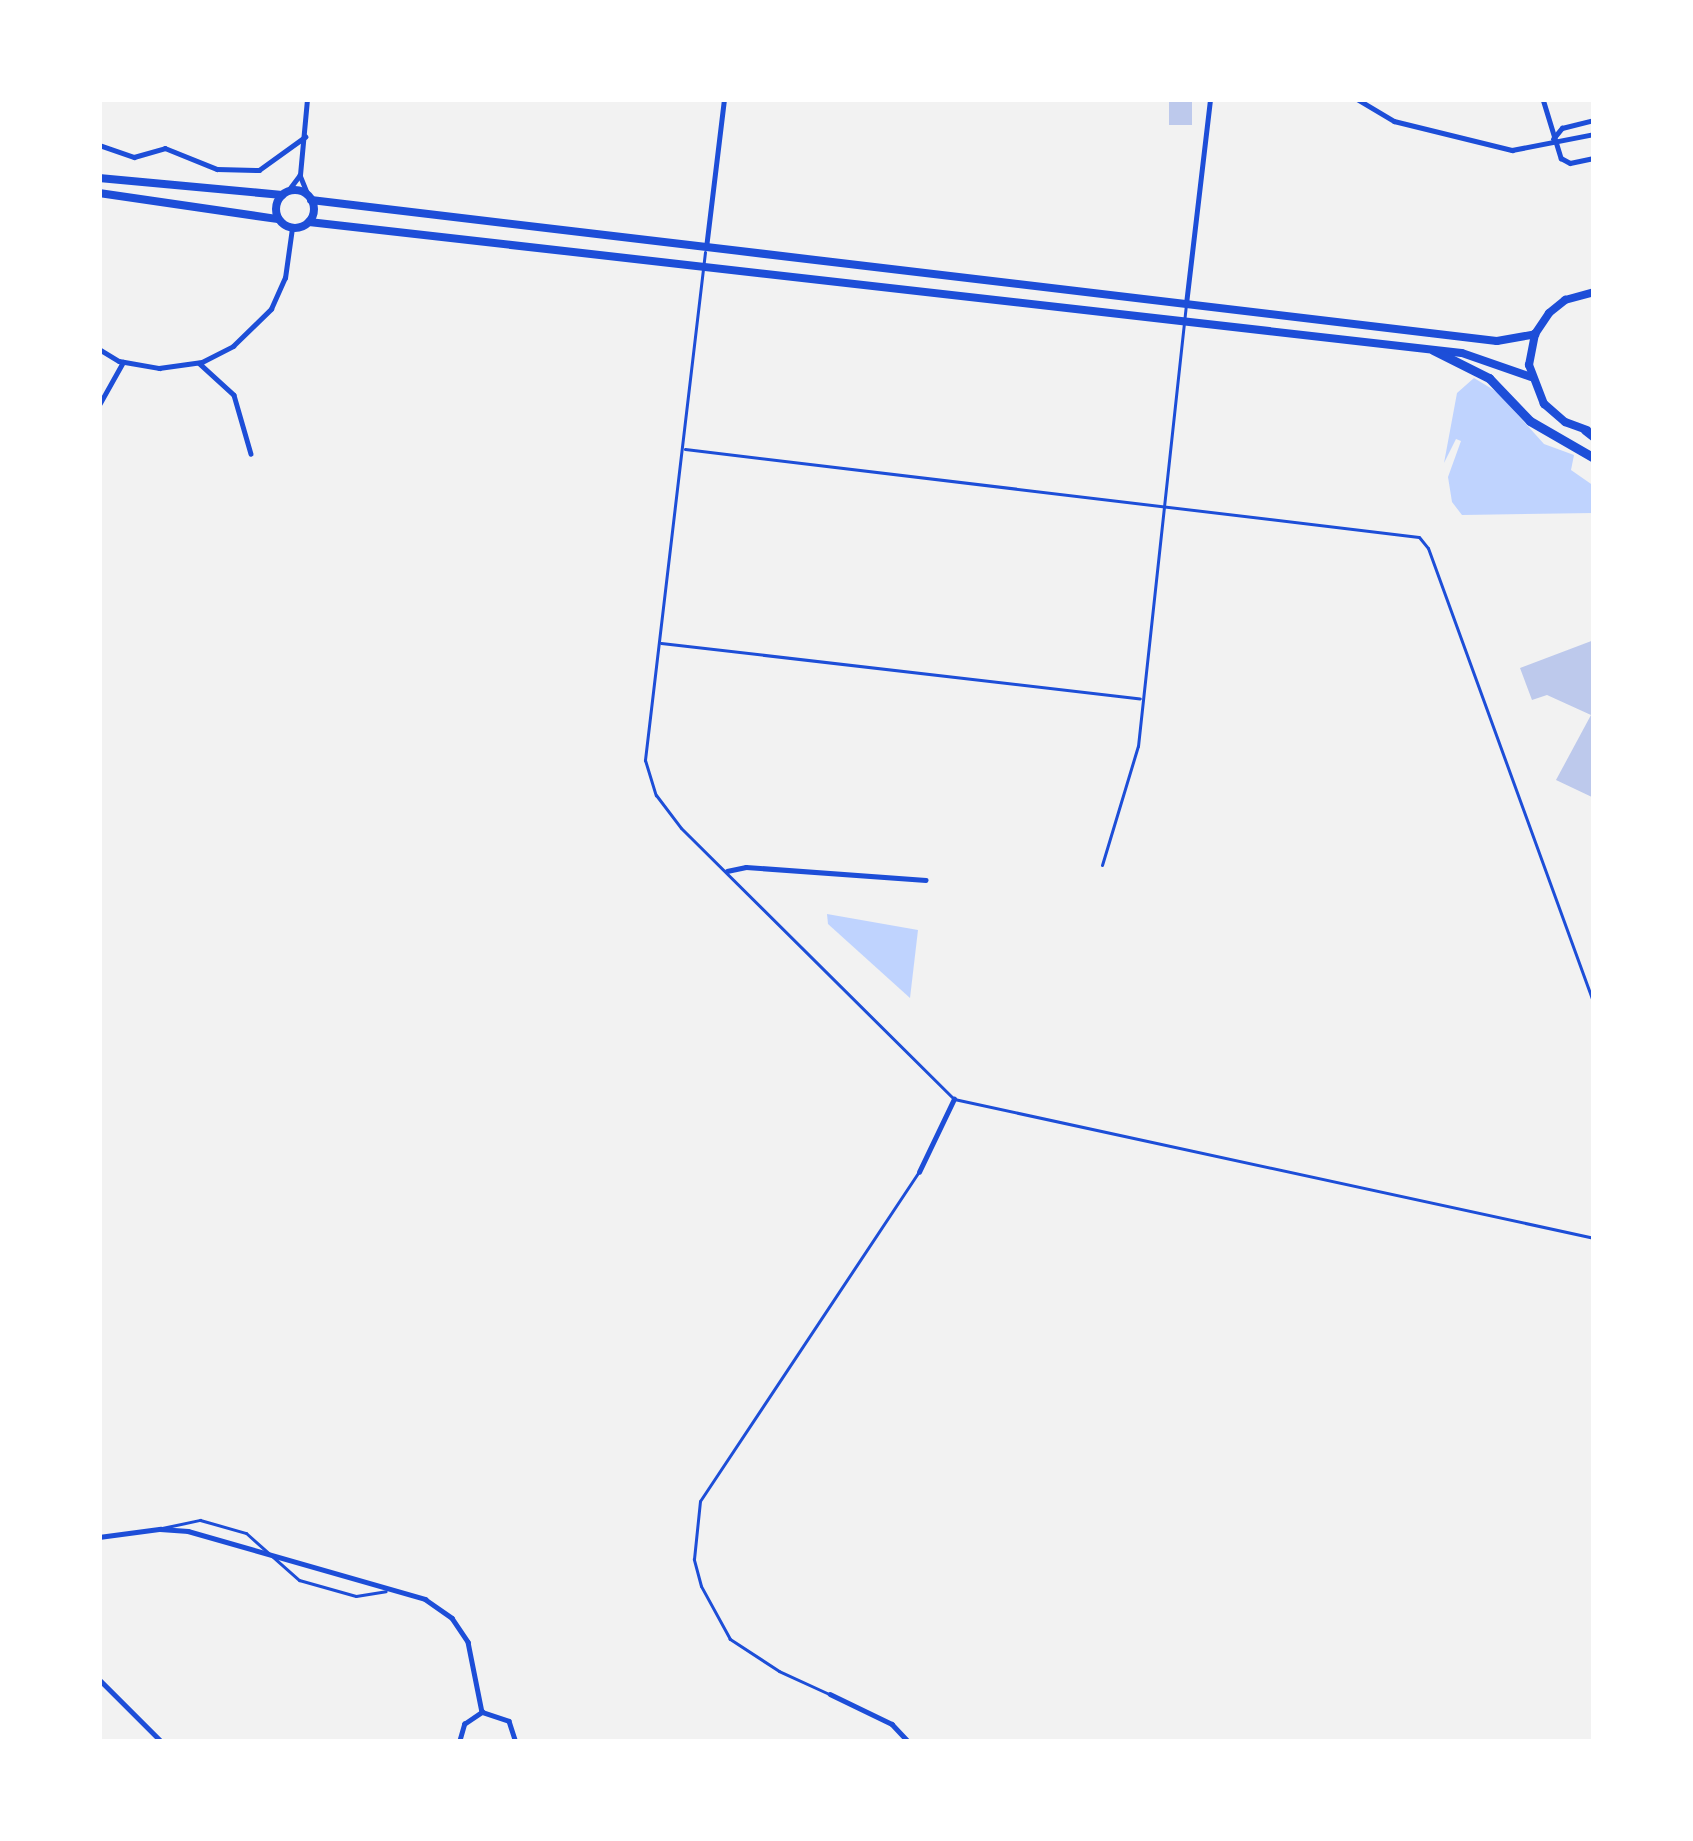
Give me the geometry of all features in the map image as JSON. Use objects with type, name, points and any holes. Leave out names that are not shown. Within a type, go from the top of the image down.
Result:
[{"type":"highway","points":[[1433,350],[1489,378],[1530,421],[1594,458]]},
{"type":"main road","points":[[99,178],[284,194],[705,249],[1497,341],[1535,334]]},
{"type":"main road","points":[[99,193],[278,219],[292,228],[309,222],[1433,350],[1490,360],[1531,377],[1554,415],[1591,433]]},
{"type":"main road","points":[[278,219],[276,207],[284,194]]},
{"type":"main road","points":[[309,198],[309,222]]},
{"type":"main road","points":[[1531,377],[1535,334],[1556,306],[1594,292]]},
{"type":"street","points":[[308,99],[300,175],[309,198]]},
{"type":"street","points":[[705,249],[724,99]]},
{"type":"street","points":[[1186,304],[1210,99]]},
{"type":"street","points":[[1357,99],[1394,121],[1508,149],[1594,134]]},
{"type":"street","points":[[1543,99],[1553,140],[1570,164],[1594,158]]},
{"type":"street","points":[[1553,140],[1562,128],[1594,120]]},
{"type":"street","points":[[99,145],[134,157],[165,148],[217,169],[259,170],[305,137]]},
{"type":"street","points":[[284,194],[300,175]]},
{"type":"street","points":[[99,350],[123,362],[159,368],[199,363],[255,331],[285,278],[292,228]]},
{"type":"street","points":[[99,405],[123,362]]},
{"type":"street","points":[[199,363],[234,395],[251,454]]},
{"type":"street","points":[[727,872],[746,867],[926,880]]},
{"type":"street","points":[[919,1172],[954,1099]]},
{"type":"street","points":[[99,1537],[160,1528],[393,1588],[438,1606],[461,1629],[474,1661],[482,1712]]},
{"type":"street","points":[[99,1679],[162,1742]]},
{"type":"street","points":[[830,1694],[892,1724],[908,1742]]},
{"type":"street","points":[[459,1742],[464,1724],[482,1712]]},
{"type":"street","points":[[482,1712],[509,1721],[516,1742]]},
{"type":"lane","points":[[705,249],[648,777],[666,811],[954,1099],[1594,1238]]},
{"type":"lane","points":[[1102,865],[1138,746],[1186,304]]},
{"type":"lane","points":[[682,449],[1411,533],[1425,542],[1594,1005]]},
{"type":"lane","points":[[659,643],[1144,698]]},
{"type":"lane","points":[[830,1694],[779,1672],[730,1639],[701,1586],[694,1558],[695,1529],[700,1502],[714,1474],[919,1172]]},
{"type":"lane","points":[[160,1528],[200,1520],[246,1533],[299,1580],[344,1594],[369,1596],[393,1588]]},
{"type":"water","points":[[1474,378],[1497,392],[1544,444],[1574,455],[1571,470],[1594,486],[1594,513],[1462,515],[1452,502],[1448,477],[1461,441],[1456,439],[1444,463],[1457,393]]},
{"type":"water","points":[[827,914],[918,930],[910,998],[828,924]]},
{"type":"building","points":[[1169,99],[1192,99],[1192,125],[1169,125]]},
{"type":"building","points":[[1594,640],[1594,798],[1556,780],[1591,715],[1547,695],[1532,700],[1520,668]]}]
